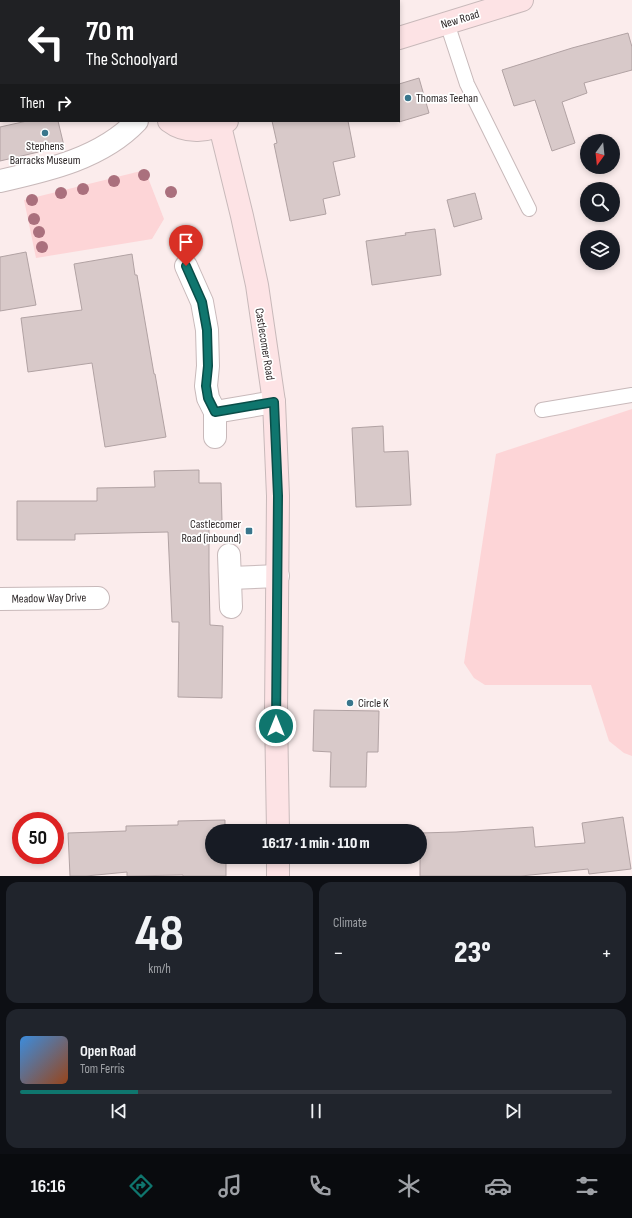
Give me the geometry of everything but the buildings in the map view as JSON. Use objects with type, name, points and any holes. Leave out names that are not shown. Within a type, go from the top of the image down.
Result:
[{"type":"main road","name":"New Road","points":[[400,38],[522,0]]},
{"type":"main road","points":[[170,122],[175,126],[190,130],[205,130],[223,123]]},
{"type":"main road","name":"Castlecomer Road","points":[[223,123],[256,285],[274,402],[278,496],[276,713],[278,824]]},
{"type":"main road","points":[[278,864],[278,876]]},
{"type":"street","points":[[0,181],[33,174],[84,158],[126,133],[136,122]]},
{"type":"street","points":[[186,266],[202,302],[207,330],[208,366],[206,386],[208,398],[215,412],[215,437]]},
{"type":"street","points":[[215,412],[274,402]]},
{"type":"street","points":[[229,555],[231,607]]},
{"type":"street","points":[[230,578],[278,576]]},
{"type":"street","name":"Meadow Way Drive","points":[[0,599],[98,598]]},
{"type":"lane","points":[[447,23],[467,84],[529,209]]},
{"type":"lane","points":[[542,410],[632,395]]},
{"type":"shaded area","points":[[145,170],[164,219],[152,239],[36,258],[24,200]]},
{"type":"shaded area","points":[[632,409],[632,756],[624,753],[609,741],[591,685],[485,685],[474,678],[464,663],[496,454]]},
{"type":"place","name":"Thomas Teehan","points":[[408,98]]},
{"type":"place","name":"Stephens Barracks Museum","points":[[45,133]]},
{"type":"place","name":"Castlecomer Road (inbound)","points":[[249,531]]},
{"type":"place","name":"Circle K","points":[[350,703]]},
{"type":"route","points":[[186,266],[202,302],[207,330],[208,366],[206,386],[208,398],[215,412],[274,402],[278,496],[276,726]]}]
